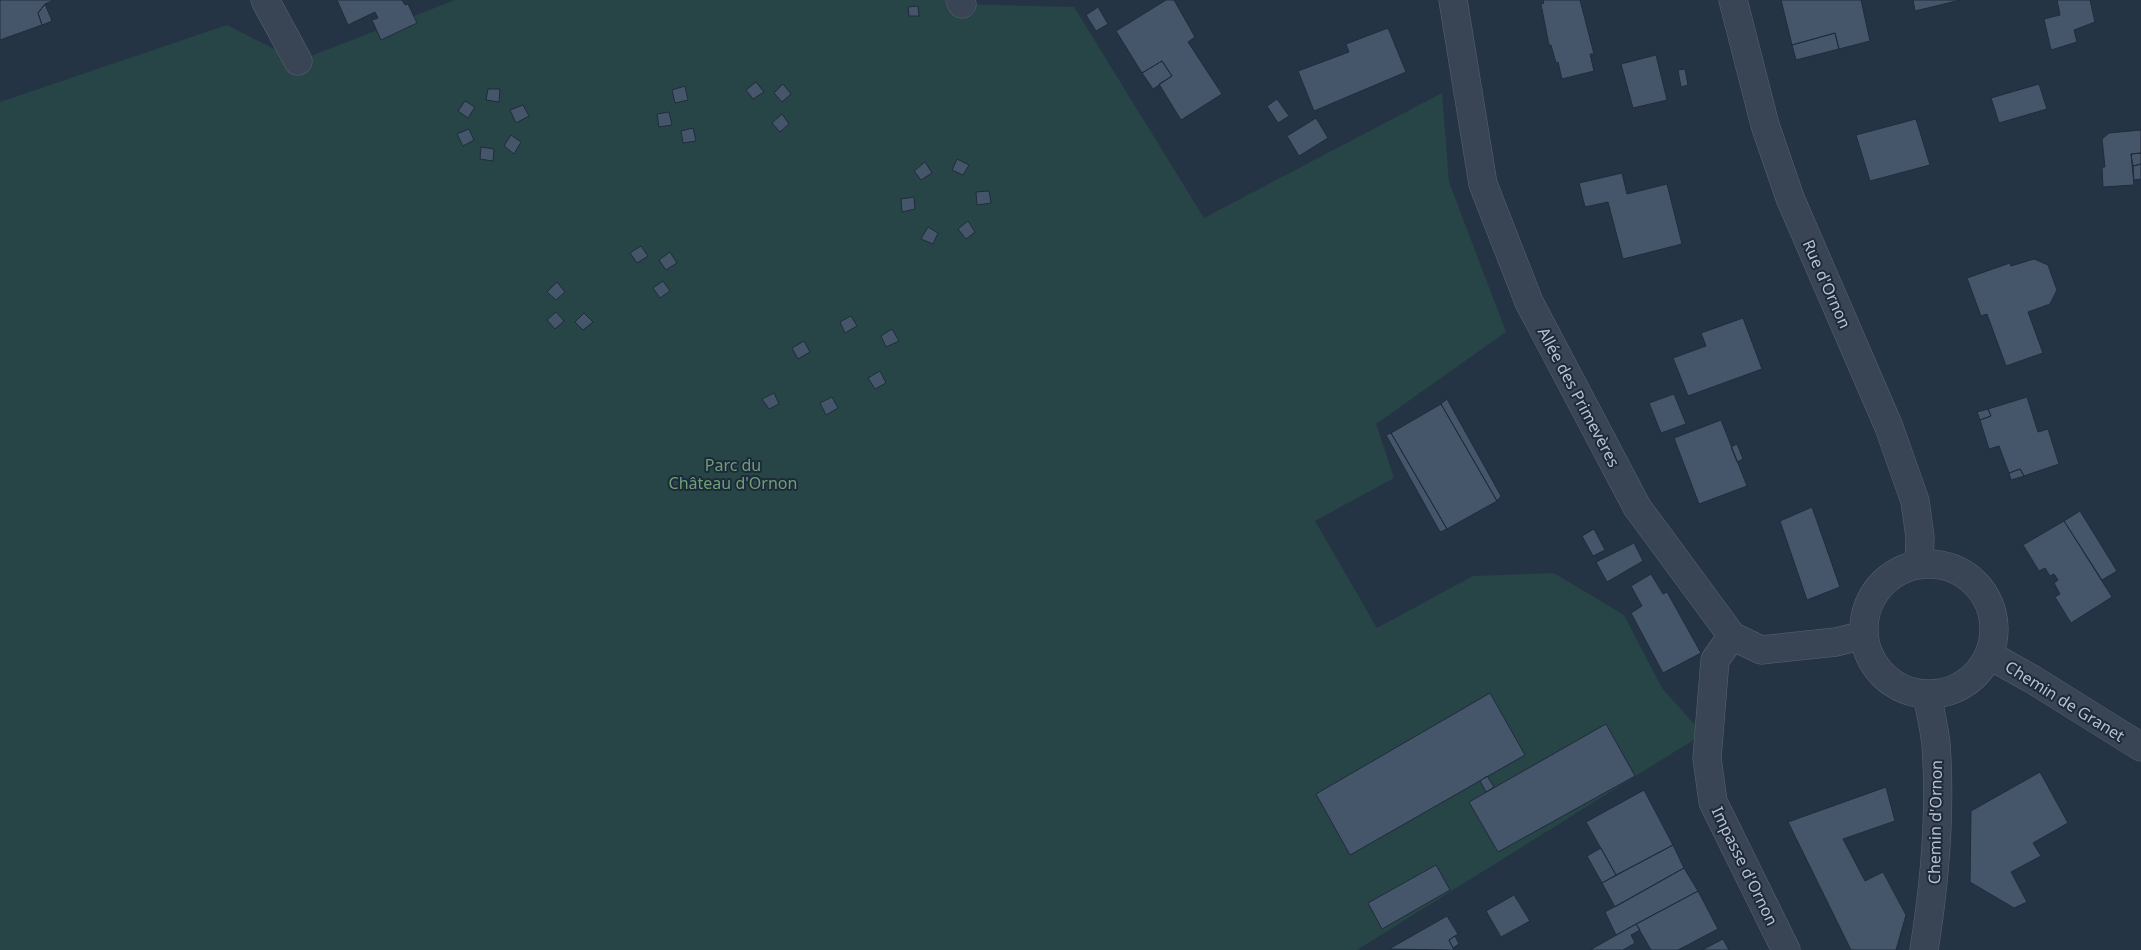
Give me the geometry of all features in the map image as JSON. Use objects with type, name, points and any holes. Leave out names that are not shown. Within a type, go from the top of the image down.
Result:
[{"type":"street","points":[[265,0],[298,62]]},
{"type":"street","name":"Allée des Primevères","points":[[1453,0],[1483,184],[1529,302],[1637,507],[1732,636],[1761,650],[1836,642],[1864,635]]},
{"type":"street","name":"Rue d'Ornon","points":[[1733,0],[1765,125],[1790,198],[1889,426],[1916,501],[1920,537],[1919,565]]},
{"type":"street","points":[[1919,565],[1939,565],[1957,571],[1974,582],[1986,597],[1993,616],[1994,636],[1989,655],[1979,672],[1964,684],[1946,692],[1927,694],[1908,691],[1884,676],[1877,670],[1868,653],[1864,635],[1864,619],[1869,603],[1877,589],[1903,569],[1919,565]]},
{"type":"street","name":"Impasse d'Ornon","points":[[1732,636],[1715,660],[1707,758],[1713,802],[1786,950]]},
{"type":"street","name":"Chemin de Granet","points":[[1989,655],[2032,679],[2141,747]]},
{"type":"street","name":"Chemin d'Ornon","points":[[1924,950],[1934,892],[1937,808],[1936,742],[1927,694]]},
{"type":"green space","name":"Parc du Château d'Ornon","points":[[455,0],[960,0],[962,4],[1074,7],[1204,218],[1442,93],[1449,182],[1506,332],[1376,424],[1394,478],[1315,521],[1377,628],[1473,576],[1554,573],[1624,615],[1662,688],[1703,734],[1357,950],[0,950],[0,102],[227,25],[298,61]]},
{"type":"building","points":[[0,0],[54,0],[45,4],[38,13],[42,25],[0,40]]},
{"type":"building","points":[[337,0],[402,0],[405,5],[408,4],[417,23],[381,40],[372,20],[378,18],[375,12],[348,25]]},
{"type":"building","points":[[1166,0],[1174,0],[1195,37],[1188,42],[1222,94],[1181,120],[1159,84],[1172,76],[1162,61],[1142,73],[1116,31]]},
{"type":"building","points":[[1543,0],[1580,0],[1594,54],[1590,54],[1594,71],[1562,79],[1558,62],[1556,63],[1551,45],[1549,45],[1541,4],[1544,3]]},
{"type":"building","points":[[1781,0],[1861,0],[1870,41],[1839,49],[1835,33],[1792,45]]},
{"type":"building","points":[[1913,0],[1961,0],[1915,11]]},
{"type":"building","points":[[2057,0],[2090,0],[2095,22],[2074,30],[2077,42],[2051,50],[2044,19],[2060,15]]},
{"type":"building","points":[[45,4],[52,21],[42,25],[38,13]]},
{"type":"building","points":[[918,6],[919,16],[909,16],[908,7]]},
{"type":"building","points":[[1098,7],[1108,24],[1096,31],[1086,15]]},
{"type":"building","points":[[1388,28],[1406,72],[1314,111],[1298,71],[1349,52],[1346,44]]},
{"type":"building","points":[[1835,33],[1839,49],[1796,60],[1792,45]]},
{"type":"building","points":[[1656,55],[1667,100],[1633,108],[1621,64]]},
{"type":"building","points":[[1162,61],[1172,76],[1153,89],[1142,73]]},
{"type":"building","points":[[1685,69],[1688,85],[1681,87],[1678,70]]},
{"type":"building","points":[[756,82],[764,92],[753,99],[746,90]]},
{"type":"building","points":[[783,84],[791,94],[782,102],[774,93]]},
{"type":"building","points":[[2039,84],[2047,109],[1999,123],[1991,98]]},
{"type":"building","points":[[685,86],[688,100],[675,103],[672,90]]},
{"type":"building","points":[[488,89],[500,89],[499,102],[486,100]]},
{"type":"building","points":[[1277,99],[1289,116],[1278,123],[1267,106]]},
{"type":"building","points":[[465,101],[475,107],[468,118],[458,111]]},
{"type":"building","points":[[523,105],[529,116],[516,123],[510,110]]},
{"type":"building","points":[[669,112],[672,125],[659,127],[657,114]]},
{"type":"building","points":[[782,114],[789,124],[780,132],[772,123]]},
{"type":"building","points":[[1316,118],[1328,138],[1299,156],[1287,136]]},
{"type":"building","points":[[1916,119],[1930,165],[1870,181],[1856,135]]},
{"type":"building","points":[[693,128],[696,141],[683,143],[681,131]]},
{"type":"building","points":[[469,129],[474,140],[463,146],[457,134]]},
{"type":"building","points":[[2141,130],[2141,153],[2131,154],[2134,185],[2103,187],[2102,167],[2105,167],[2102,139],[2109,133]]},
{"type":"building","points":[[511,135],[521,142],[514,154],[504,146]]},
{"type":"building","points":[[481,147],[494,149],[493,161],[480,159]]},
{"type":"building","points":[[2141,153],[2141,164],[2133,166],[2131,154]]},
{"type":"building","points":[[957,159],[969,165],[963,175],[952,170]]},
{"type":"building","points":[[925,162],[932,173],[921,180],[914,171]]},
{"type":"building","points":[[2141,164],[2141,179],[2134,180],[2133,166]]},
{"type":"building","points":[[1622,173],[1627,194],[1667,184],[1682,244],[1623,259],[1608,202],[1585,207],[1579,183]]},
{"type":"building","points":[[989,191],[991,203],[977,205],[976,192]]},
{"type":"building","points":[[914,197],[915,209],[902,212],[901,199]]},
{"type":"building","points":[[968,221],[975,232],[966,239],[958,229]]},
{"type":"building","points":[[928,227],[938,233],[933,244],[921,239]]},
{"type":"building","points":[[641,246],[648,256],[637,263],[630,253]]},
{"type":"building","points":[[670,252],[677,263],[666,270],[659,260]]},
{"type":"building","points":[[2034,259],[2048,265],[2057,290],[2050,304],[2028,312],[2043,353],[2006,366],[1987,314],[1981,316],[1967,278],[2010,263],[2011,266]]},
{"type":"building","points":[[663,281],[670,291],[660,298],[653,288]]},
{"type":"building","points":[[557,282],[565,292],[556,300],[547,292]]},
{"type":"building","points":[[556,312],[564,321],[555,329],[547,320]]},
{"type":"building","points":[[584,313],[593,322],[583,330],[575,322]]},
{"type":"building","points":[[851,316],[857,326],[845,333],[840,322]]},
{"type":"building","points":[[1743,318],[1762,369],[1688,396],[1673,358],[1706,346],[1701,333]]},
{"type":"building","points":[[892,329],[899,341],[886,347],[881,336]]},
{"type":"building","points":[[804,341],[810,352],[798,359],[792,348]]},
{"type":"building","points":[[880,371],[886,383],[875,389],[868,378]]},
{"type":"building","points":[[774,393],[779,404],[769,409],[762,399]]},
{"type":"building","points":[[1674,394],[1686,424],[1661,433],[1649,403]]},
{"type":"building","points":[[832,397],[838,408],[826,415],[820,403]]},
{"type":"building","points":[[2027,397],[2038,432],[2048,429],[2059,464],[2024,476],[2020,469],[2009,473],[1999,446],[1989,449],[1980,420],[1991,416],[1988,409]]},
{"type":"building","points":[[1447,399],[1501,496],[1497,501],[1441,404]]},
{"type":"building","points":[[1441,404],[1497,501],[1447,529],[1391,433]]},
{"type":"building","points":[[1988,409],[1991,416],[1980,420],[1977,412]]},
{"type":"building","points":[[1721,420],[1747,486],[1699,504],[1674,438]]},
{"type":"building","points":[[1391,433],[1447,529],[1440,532],[1386,435]]},
{"type":"building","points":[[1737,444],[1743,459],[1737,462],[1731,447]]},
{"type":"building","points":[[2020,469],[2024,476],[2011,480],[2009,473]]},
{"type":"building","points":[[1812,507],[1840,587],[1807,600],[1780,521]]},
{"type":"building","points":[[2080,511],[2117,571],[2102,580],[2064,521]]},
{"type":"building","points":[[2064,521],[2112,597],[2071,623],[2055,597],[2060,594],[2054,583],[2058,580],[2054,574],[2050,576],[2045,568],[2039,571],[2023,545]]},
{"type":"building","points":[[1594,529],[1605,550],[1593,556],[1582,536]]},
{"type":"building","points":[[1634,543],[1643,561],[1607,582],[1596,562]]},
{"type":"building","points":[[1651,574],[1663,594],[1667,592],[1701,653],[1663,673],[1631,613],[1642,606],[1631,586]]},
{"type":"building","points":[[1490,693],[1525,755],[1350,855],[1316,794]]},
{"type":"building","points":[[1606,724],[1635,776],[1498,852],[1469,802]]},
{"type":"building","points":[[2040,772],[2068,823],[2033,843],[2041,856],[2011,872],[2027,902],[2014,908],[1970,882],[1971,811]]},
{"type":"building","points":[[1487,776],[1494,787],[1486,792],[1480,781]]},
{"type":"building","points":[[1886,787],[1895,821],[1843,839],[1865,881],[1883,872],[1906,915],[1896,950],[1851,950],[1788,822]]},
{"type":"building","points":[[1644,790],[1673,845],[1616,875],[1586,822]]},
{"type":"building","points":[[1673,845],[1684,868],[1615,907],[1602,883]]},
{"type":"building","points":[[1601,848],[1616,875],[1602,883],[1587,856]]},
{"type":"building","points":[[1436,865],[1450,890],[1382,929],[1368,903]]},
{"type":"building","points":[[1684,868],[1698,891],[1616,935],[1605,912]]},
{"type":"building","points":[[1698,891],[1718,929],[1678,950],[1651,950],[1636,924]]},
{"type":"building","points":[[1514,895],[1530,921],[1501,937],[1486,911]]},
{"type":"building","points":[[1447,916],[1458,934],[1449,940],[1454,950],[1389,949]]},
{"type":"building","points":[[1636,924],[1640,930],[1631,935],[1635,943],[1623,950],[1590,950]]},
{"type":"building","points":[[1455,936],[1459,944],[1453,948],[1449,940]]},
{"type":"building","points":[[1723,939],[1729,950],[1702,950]]}]
